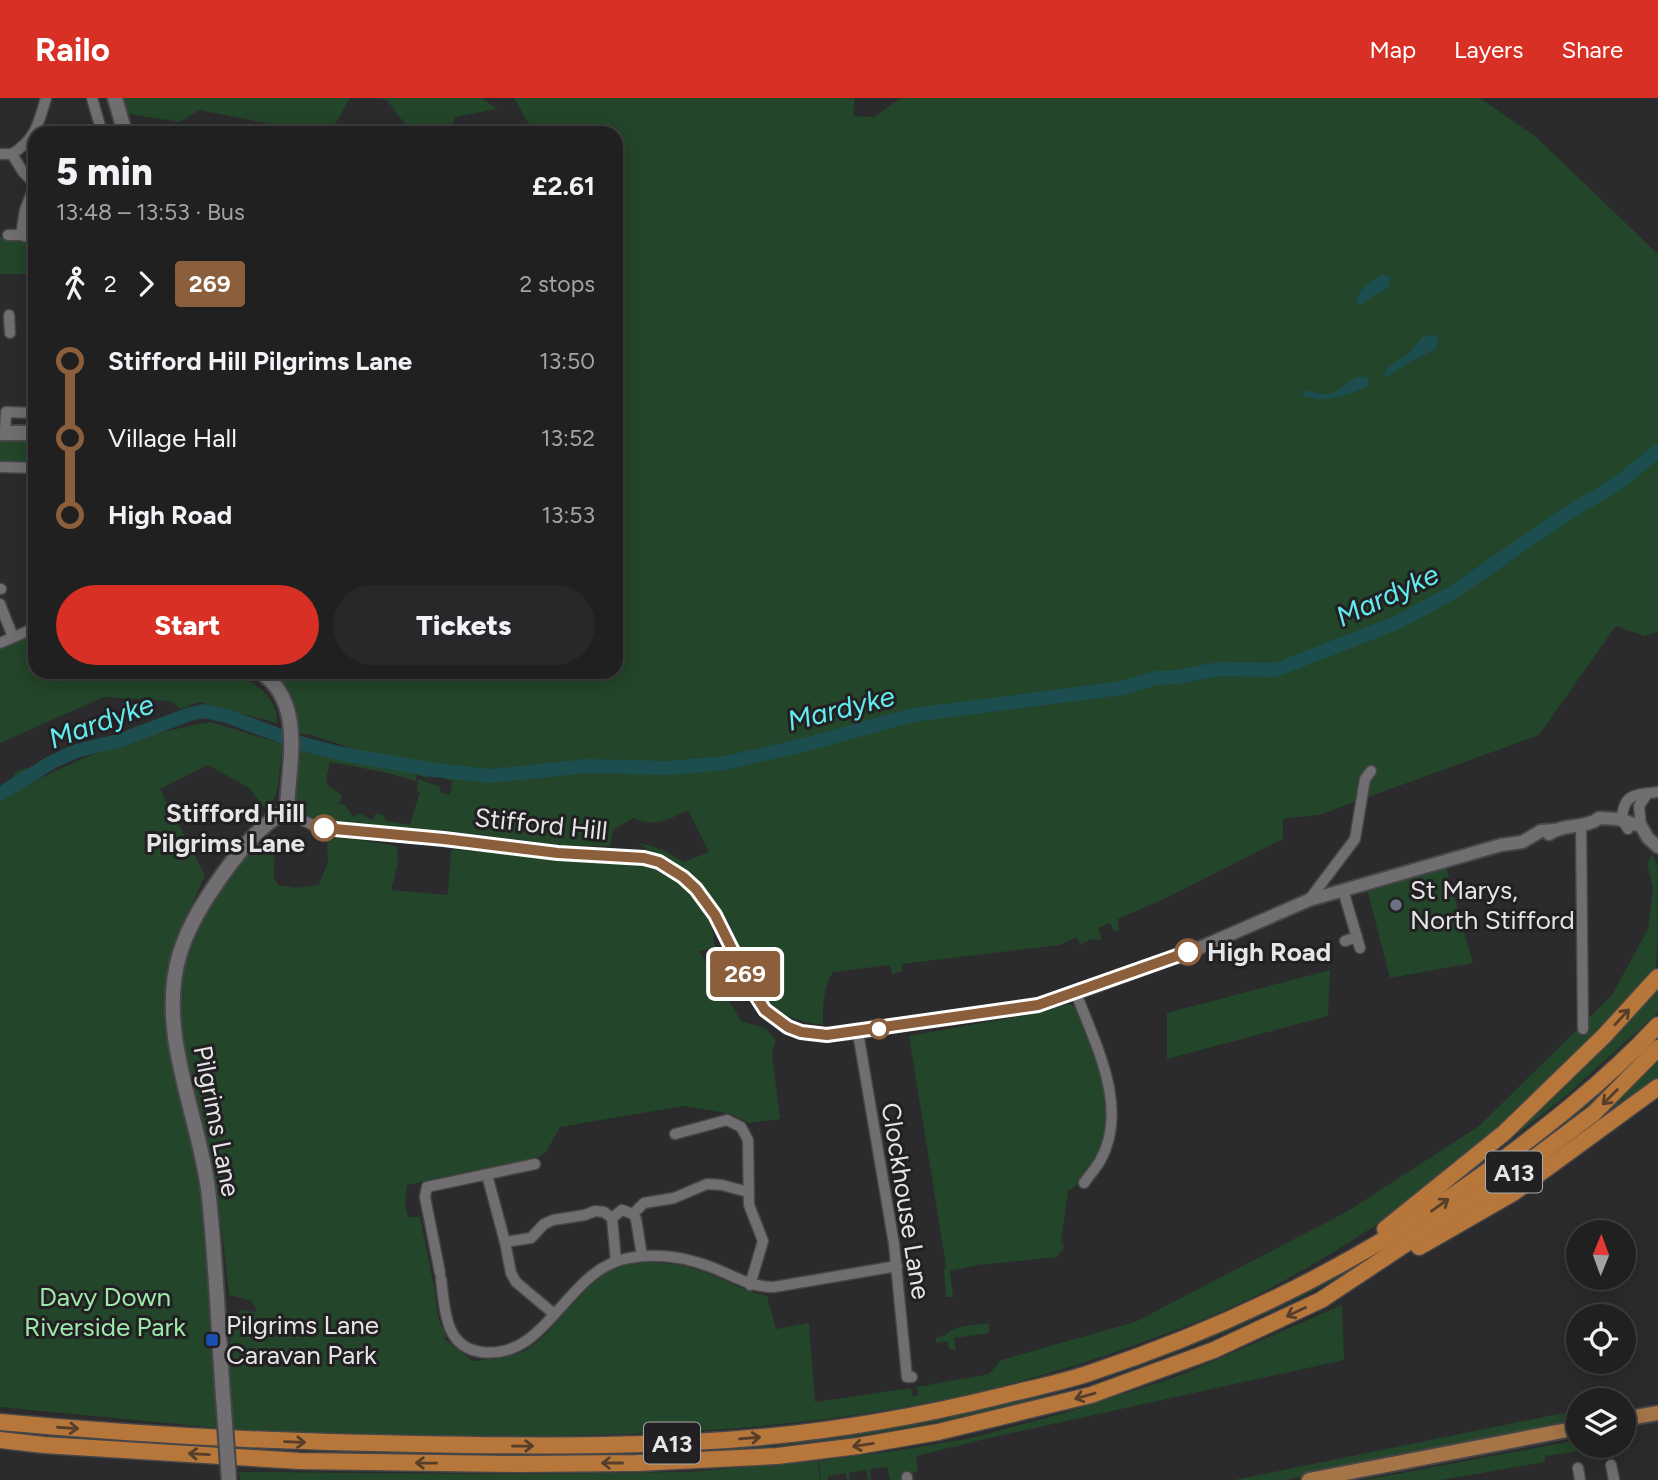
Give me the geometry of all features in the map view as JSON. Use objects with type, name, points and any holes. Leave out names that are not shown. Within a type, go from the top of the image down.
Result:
[{"type":"highway","name":"A13","points":[[1319,1278],[1431,1194],[1504,1133],[1604,1036],[1658,977]]},
{"type":"highway","name":"A13","points":[[0,1422],[296,1442],[504,1446],[694,1442],[775,1436],[935,1412],[1086,1375],[1198,1332],[1319,1278],[1433,1210],[1507,1156],[1579,1100],[1658,1025]]},
{"type":"highway","name":"A13","points":[[0,1440],[286,1460],[638,1463],[804,1453],[939,1432],[1091,1395],[1214,1350],[1321,1300],[1522,1167],[1594,1113],[1658,1048]]},
{"type":"highway","name":"A13","points":[[1356,1279],[1440,1236],[1513,1193],[1658,1087]]},
{"type":"main road","points":[[114,98],[123,126]]},
{"type":"main road","points":[[3,433],[28,434]]},
{"type":"main road","points":[[268,679],[282,694],[291,726],[287,811]]},
{"type":"main road","name":"Pilgrims Lane","points":[[229,1480],[208,1190],[175,1039],[173,989],[184,942],[203,905],[229,866],[263,828],[277,815],[287,811]]},
{"type":"main road","points":[[1636,1417],[1658,1413]]},
{"type":"main road","points":[[1309,1480],[1566,1430]]},
{"type":"street","points":[[39,126],[46,98]]},
{"type":"street","points":[[92,98],[100,126]]},
{"type":"street","points":[[0,154],[12,154],[28,142]]},
{"type":"street","points":[[12,154],[28,178]]},
{"type":"street","points":[[21,235],[28,202]]},
{"type":"street","points":[[8,235],[28,237]]},
{"type":"street","points":[[3,433],[3,412],[28,413]]},
{"type":"street","points":[[0,467],[28,468]]},
{"type":"street","points":[[0,604],[13,637]]},
{"type":"street","points":[[0,643],[28,631]]},
{"type":"street","points":[[1310,900],[1328,872],[1355,839],[1365,779],[1371,771]]},
{"type":"street","points":[[1635,828],[1627,801],[1635,794],[1653,793]]},
{"type":"street","points":[[1635,828],[1639,806],[1653,793]]},
{"type":"street","name":"Stifford Hill","points":[[287,811],[315,826],[335,830],[571,854],[631,856],[659,862],[683,877],[707,903],[759,1002],[776,1019],[801,1032],[858,1033]]},
{"type":"street","points":[[1583,1029],[1588,823]]},
{"type":"street","points":[[858,1033],[1024,1007],[1076,993],[1199,948],[1310,900],[1497,847],[1510,850],[1521,848],[1554,831],[1588,823],[1635,828],[1658,847]]},
{"type":"street","points":[[1343,890],[1360,948]]},
{"type":"street","points":[[1345,941],[1357,937]]},
{"type":"street","points":[[1076,993],[1111,1087],[1111,1126],[1101,1159],[1084,1183]]},
{"type":"street","name":"Clockhouse Lane","points":[[858,1033],[897,1266],[908,1380]]},
{"type":"street","points":[[675,1134],[718,1121],[727,1121],[741,1127],[748,1140],[748,1192],[752,1217],[764,1241],[750,1285]]},
{"type":"street","points":[[535,1164],[427,1187],[425,1198],[449,1330],[470,1350],[496,1352],[512,1348],[541,1330],[587,1278],[616,1261],[642,1256],[681,1258],[699,1262],[750,1285],[774,1287],[897,1266]]},
{"type":"street","points":[[487,1175],[506,1242],[508,1262],[516,1282],[554,1314]]},
{"type":"street","points":[[633,1214],[644,1203],[674,1198],[707,1184],[748,1192]]},
{"type":"street","points":[[612,1218],[622,1210],[633,1214],[642,1256]]},
{"type":"street","points":[[506,1242],[531,1238],[544,1224],[553,1220],[595,1211],[604,1212],[612,1218],[616,1261]]},
{"type":"street","points":[[1611,1465],[1614,1480]]},
{"type":"street","points":[[1578,1468],[1580,1480]]},
{"type":"green space","points":[[124,98],[350,98],[334,126],[280,126],[200,110],[179,122],[129,114]]},
{"type":"green space","points":[[374,98],[482,98],[497,109],[455,117],[452,126],[408,126],[387,100]]},
{"type":"green space","points":[[514,98],[855,98],[853,116],[874,117],[901,98],[1480,98],[1536,137],[1658,254],[1658,632],[1644,636],[1616,626],[1539,735],[1319,815],[1287,818],[1283,820],[1283,839],[1118,919],[1119,931],[1114,931],[1110,923],[1098,928],[1102,940],[1091,939],[1080,945],[1077,937],[1059,945],[902,964],[902,971],[892,974],[890,965],[833,972],[825,991],[823,1025],[802,1021],[772,1006],[755,982],[731,927],[716,905],[695,883],[637,842],[663,850],[684,862],[709,852],[688,810],[668,820],[655,822],[633,818],[613,830],[610,846],[570,846],[311,819],[292,805],[299,744],[430,775],[428,778],[416,775],[416,781],[330,762],[327,783],[342,795],[339,804],[345,805],[353,817],[359,813],[373,820],[375,814],[382,814],[387,821],[410,825],[420,792],[417,792],[418,779],[441,787],[440,792],[450,795],[452,781],[308,734],[296,734],[291,697],[277,679],[623,679],[623,126],[530,126]]},
{"type":"green space","points":[[0,237],[28,242],[28,274],[0,274]]},
{"type":"green space","points":[[28,441],[28,464],[0,463],[0,442]]},
{"type":"green space","points":[[28,632],[28,679],[243,679],[268,697],[273,704],[277,723],[198,702],[180,709],[171,701],[104,697],[0,743],[0,644]]},
{"type":"green space","name":"Davy Down Riverside Park","points":[[211,722],[283,744],[277,793],[267,811],[249,788],[208,765],[160,789],[205,875],[172,951],[200,1189],[218,1428],[0,1407],[0,787],[4,786],[7,793],[14,773],[25,768],[35,769],[37,780],[122,744]]},
{"type":"green space","points":[[275,834],[274,878],[278,885],[295,888],[319,885],[328,862],[327,839],[341,837],[397,846],[398,864],[391,890],[448,895],[451,849],[627,864],[645,861],[665,869],[686,884],[712,927],[715,948],[699,951],[741,1021],[765,1028],[776,1040],[772,1053],[780,1119],[749,1123],[731,1114],[684,1106],[560,1127],[546,1152],[537,1158],[407,1185],[405,1204],[408,1217],[420,1217],[438,1318],[447,1337],[443,1338],[473,1361],[508,1356],[526,1350],[555,1324],[581,1295],[610,1271],[628,1264],[669,1264],[702,1271],[767,1296],[776,1329],[809,1323],[815,1402],[911,1388],[912,1396],[918,1395],[917,1387],[989,1374],[1001,1360],[1135,1322],[1348,1211],[1479,1126],[1612,995],[1648,929],[1653,887],[1647,864],[1652,854],[1658,866],[1656,966],[1642,987],[1537,1095],[1438,1179],[1379,1223],[1294,1275],[1229,1308],[1061,1370],[987,1390],[913,1405],[765,1426],[613,1435],[535,1436],[347,1434],[234,1429],[229,1368],[231,1336],[240,1310],[257,1312],[252,1301],[229,1295],[214,1181],[182,1028],[181,989],[190,946],[210,906],[248,855],[260,843]]},
{"type":"green space","points":[[1446,867],[1473,963],[1390,978],[1367,889]]},
{"type":"green space","points":[[1330,970],[1328,1016],[1167,1059],[1167,1013]]},
{"type":"green space","points":[[1658,983],[1658,1012],[1567,1095],[1469,1172],[1468,1169]]},
{"type":"green space","points":[[1069,1004],[1075,1006],[1080,1014],[1099,1066],[1108,1119],[1096,1161],[1082,1180],[1068,1191],[1062,1252],[1057,1257],[978,1265],[950,1271],[953,1297],[946,1297],[946,1265],[909,1036],[1031,1014]]},
{"type":"green space","points":[[1658,1033],[1658,1040],[1581,1112],[1549,1139],[1466,1199],[1398,1243],[1308,1293],[1214,1337],[1118,1373],[1020,1403],[919,1425],[818,1441],[715,1450],[612,1453],[893,1427],[1000,1404],[1351,1264]]},
{"type":"green space","points":[[1658,1062],[1658,1082],[1516,1181],[1558,1149]]},
{"type":"green space","points":[[1342,1305],[1344,1360],[916,1456],[918,1472],[903,1475],[902,1480],[890,1480],[887,1467],[870,1469],[871,1480],[868,1480],[866,1470],[849,1473],[849,1480],[845,1473],[821,1480],[819,1461],[971,1438],[1064,1413],[1179,1376]]},
{"type":"green space","points":[[989,1323],[989,1333],[954,1338],[956,1350],[949,1349],[947,1341],[936,1343],[936,1338],[954,1329]]},
{"type":"green space","points":[[1566,1412],[1566,1422],[1541,1430],[1284,1480],[1234,1480]]},
{"type":"green space","points":[[1566,1442],[1566,1453],[1545,1456],[1545,1462],[1442,1480],[1364,1480]]},
{"type":"green space","points":[[818,1461],[820,1480],[240,1480],[239,1472],[687,1472]]},
{"type":"water","points":[[1382,275],[1391,279],[1389,287],[1356,305],[1364,287]]},
{"type":"water","points":[[1433,334],[1439,339],[1436,349],[1385,378],[1384,374],[1389,366],[1407,355],[1422,337]]},
{"type":"water","points":[[1357,377],[1367,377],[1369,386],[1330,398],[1314,399],[1302,394],[1306,390],[1330,394]]},
{"type":"waterway","name":"Mardyke","points":[[0,794],[52,762],[76,751],[118,741],[204,711],[227,716],[303,744],[343,754],[434,770],[491,776],[587,766],[669,768],[725,763],[913,715],[1122,688],[1156,678],[1219,669],[1276,670],[1396,623],[1452,593],[1562,517],[1618,483],[1658,451]]},
{"type":"bus line","name":"269","points":[[324,828],[558,853],[631,856],[659,862],[683,877],[707,903],[765,1010],[788,1027],[801,1032],[827,1035],[858,1033],[1038,1005],[1188,952]]},
{"type":"place","name":"Stifford Hill Pilgrims Lane","points":[[324,828]]},
{"type":"place","name":"St Marys, North Stifford","points":[[1396,905]]},
{"type":"place","name":"High Road","points":[[1188,952]]},
{"type":"place","name":"Pilgrims Lane Caravan Park","points":[[212,1340]]}]
